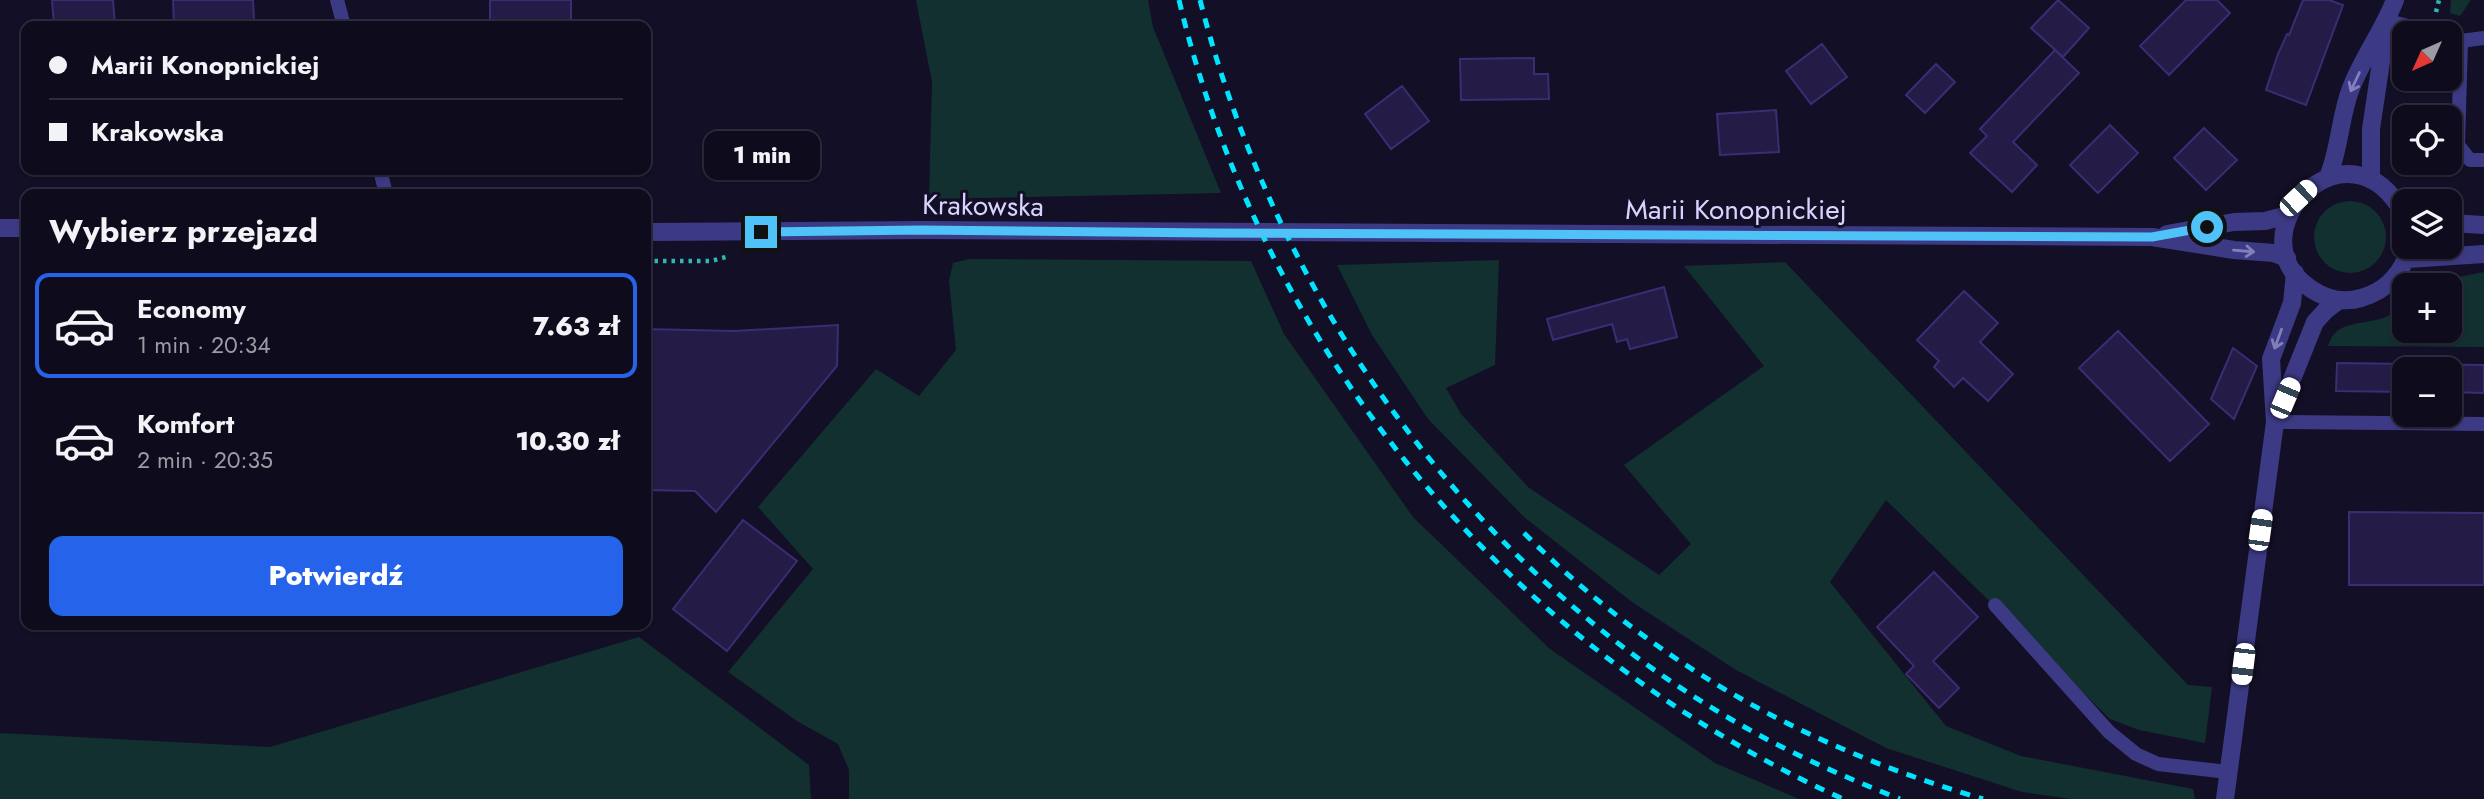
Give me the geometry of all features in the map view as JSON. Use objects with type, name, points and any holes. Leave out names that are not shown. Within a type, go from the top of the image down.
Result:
[{"type":"street","points":[[2328,177],[2351,88],[2387,21],[2395,0]]},
{"type":"street","points":[[2371,180],[2371,129],[2387,21]]},
{"type":"street","points":[[2225,799],[2274,422],[2271,359],[2292,303],[2291,265],[2284,231],[2288,215],[2298,198],[2312,185],[2328,177],[2343,174],[2371,180],[2392,196]]},
{"type":"street","name":"Marii Konopnickiej","points":[[2152,237],[2234,222],[2265,221],[2288,215]]},
{"type":"street","points":[[2462,224],[2484,225]]},
{"type":"street","points":[[0,228],[21,228]]},
{"type":"street","name":"Krakowska","points":[[651,232],[935,230],[1320,233]]},
{"type":"street","name":"Marii Konopnickiej","points":[[1320,233],[2152,237],[2234,250],[2274,253],[2291,265]]},
{"type":"street","points":[[2462,254],[2484,254]]},
{"type":"street","points":[[2291,265],[2305,285],[2319,294],[2339,300],[2354,300],[2372,295],[2388,285],[2405,259]]},
{"type":"street","points":[[2274,422],[2315,322],[2339,300]]},
{"type":"lane","points":[[337,0],[343,21]]},
{"type":"lane","points":[[2387,21],[2392,22]]},
{"type":"lane","points":[[2462,39],[2484,38]]},
{"type":"lane","points":[[2456,91],[2458,145],[2470,160],[2484,160]]},
{"type":"lane","points":[[2274,422],[2484,424]]},
{"type":"lane","points":[[1995,605],[2109,732],[2136,754],[2158,764],[2228,772]]},
{"type":"green space","points":[[916,0],[1148,0],[1153,27],[1221,193],[929,199],[932,82]]},
{"type":"green space","points":[[2451,0],[2471,0],[2460,16],[2450,13]]},
{"type":"green space","points":[[2350,201],[2370,207],[2380,217],[2386,237],[2380,257],[2370,267],[2350,273],[2330,267],[2320,257],[2314,237],[2320,217],[2330,207]]},
{"type":"green space","points":[[969,259],[1251,261],[1284,334],[1413,517],[1550,649],[1715,763],[1799,799],[849,799],[849,770],[838,744],[797,721],[728,672],[813,569],[758,507],[876,369],[919,396],[956,350],[949,281],[953,263]]},
{"type":"green space","points":[[1499,260],[1495,365],[1446,388],[1461,414],[1528,487],[1659,575],[1691,544],[1624,465],[1764,366],[1684,266],[1785,262],[2188,685],[2212,687],[2205,743],[2139,730],[2110,719],[1886,500],[1830,582],[1946,726],[2021,756],[2193,789],[2195,799],[2071,799],[2022,792],[1886,748],[1736,670],[1632,602],[1524,517],[1428,419],[1372,335],[1337,265]]},
{"type":"green space","points":[[2484,272],[2484,347],[2328,346],[2331,338],[2342,328],[2383,318],[2392,313],[2392,343],[2462,343],[2462,276]]},
{"type":"green space","points":[[639,637],[809,765],[811,799],[0,799],[0,733],[270,747]]},
{"type":"building","points":[[52,0],[113,0],[115,21],[54,21]]},
{"type":"building","points":[[173,0],[253,0],[254,20],[174,21]]},
{"type":"building","points":[[490,0],[571,0],[571,21],[490,21]]},
{"type":"building","points":[[2058,0],[2089,28],[2063,57],[2031,28]]},
{"type":"building","points":[[2186,0],[2217,0],[2230,13],[2169,75],[2140,46]]},
{"type":"building","points":[[2303,0],[2329,0],[2343,5],[2306,105],[2266,90],[2278,54]]},
{"type":"building","points":[[1822,44],[1847,77],[1811,104],[1786,71]]},
{"type":"building","points":[[2055,50],[2079,73],[2013,142],[2037,165],[2012,192],[1970,153],[1987,136],[1980,129]]},
{"type":"building","points":[[1534,58],[1534,74],[1548,74],[1549,99],[1461,100],[1460,59]]},
{"type":"building","points":[[1936,64],[1955,82],[1925,113],[1906,95]]},
{"type":"building","points":[[1402,86],[1429,121],[1391,149],[1365,114]]},
{"type":"building","points":[[1776,110],[1779,152],[1720,155],[1717,114]]},
{"type":"building","points":[[2110,125],[2138,153],[2098,193],[2070,165]]},
{"type":"building","points":[[2204,128],[2237,160],[2206,190],[2174,158]]},
{"type":"building","points":[[1664,287],[1677,337],[1630,349],[1627,339],[1617,342],[1612,324],[1553,340],[1547,319]]},
{"type":"building","points":[[1964,291],[1998,323],[1980,342],[2013,374],[1988,401],[1963,378],[1954,387],[1934,367],[1939,361],[1917,340]]},
{"type":"building","points":[[838,325],[837,366],[716,512],[695,491],[651,490],[651,329],[734,331]]},
{"type":"building","points":[[2118,331],[2209,424],[2170,461],[2079,368]]},
{"type":"building","points":[[2233,348],[2257,366],[2234,419],[2211,399]]},
{"type":"building","points":[[2337,363],[2392,364],[2392,392],[2336,391]]},
{"type":"building","points":[[2462,365],[2484,365],[2484,393],[2462,392]]},
{"type":"building","points":[[2349,512],[2484,513],[2484,585],[2349,585]]},
{"type":"building","points":[[743,520],[797,561],[727,651],[673,609]]},
{"type":"building","points":[[1934,572],[1978,617],[1933,661],[1959,688],[1939,708],[1906,674],[1914,666],[1877,627]]},
{"type":"railway","points":[[1179,0],[1218,130],[1272,254],[1339,369],[1418,476],[1509,574],[1611,661],[1722,736],[1843,799]]},
{"type":"railway","points":[[1200,0],[1236,116],[1283,227],[1341,333],[1409,432],[1486,524],[1574,607],[1670,681],[1774,743],[1900,799]]},
{"type":"railway","points":[[1524,533],[1574,580],[1626,623],[1736,696],[1794,727],[1855,754],[1983,799]]},
{"type":"route","points":[[761,232],[921,230],[2152,237],[2207,227]]}]
